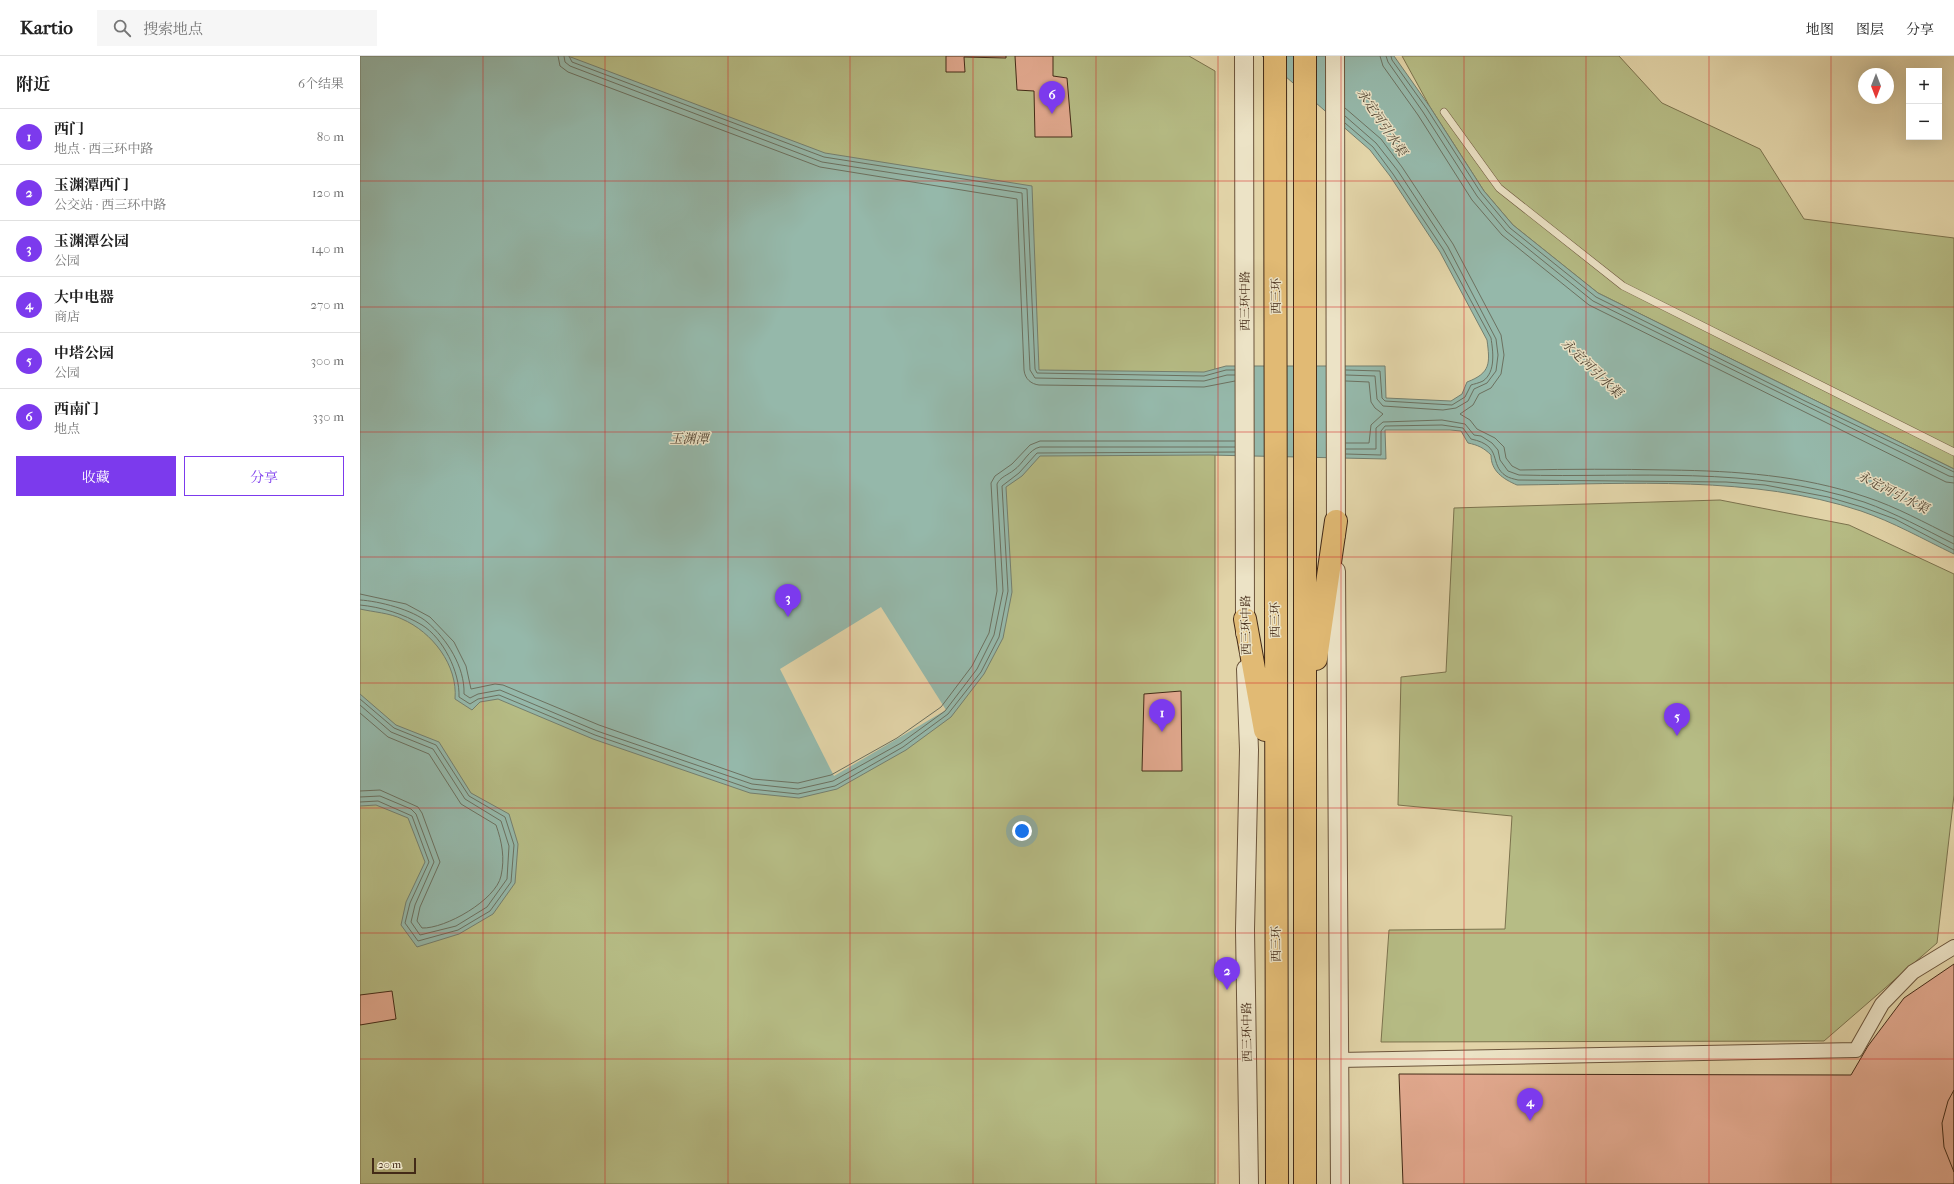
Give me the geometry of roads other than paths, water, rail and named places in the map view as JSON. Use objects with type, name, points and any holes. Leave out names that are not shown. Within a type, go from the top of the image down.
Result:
[{"type":"highway","name":"西三环","points":[[1275,56],[1275,787],[1277,1184]]},
{"type":"highway","points":[[1305,56],[1305,1184]]},
{"type":"highway","points":[[1305,738],[1336,521]]},
{"type":"highway","points":[[1245,620],[1275,787]]},
{"type":"street","points":[[1335,56],[1334,174],[1340,1184]]},
{"type":"street","name":"西三环中路","points":[[1244,60],[1245,620],[1249,750],[1245,930],[1249,1184]]},
{"type":"street","points":[[1339,1060],[1856,1050],[1882,1004],[1913,972],[1954,947]]},
{"type":"lane","points":[[1444,112],[1499,188],[1623,286],[1954,452]]},
{"type":"water","name":"玉渊潭","points":[[360,56],[568,56],[825,153],[1032,186],[1039,370],[1204,372],[1226,366],[1385,366],[1386,398],[1451,401],[1462,394],[1467,382],[1475,379],[1485,371],[1489,355],[1487,340],[1440,252],[1390,176],[1370,150],[1262,56],[1394,56],[1430,107],[1484,191],[1513,225],[1598,293],[1954,469],[1954,554],[1873,515],[1820,500],[1777,492],[1690,484],[1647,483],[1517,485],[1499,474],[1493,466],[1491,455],[1481,447],[1468,443],[1461,431],[1385,430],[1386,459],[1209,455],[1040,456],[1022,476],[1006,487],[1012,592],[1003,638],[984,674],[951,717],[906,750],[837,789],[799,798],[750,793],[593,739],[498,699],[480,702],[472,710],[455,699],[455,686],[452,674],[441,651],[433,641],[413,625],[397,617],[360,609]]},
{"type":"water","points":[[360,694],[396,725],[439,742],[471,793],[509,814],[518,844],[515,883],[493,914],[459,934],[417,947],[401,925],[406,902],[425,862],[408,818],[376,805],[360,806]]},
{"type":"place","name":"西南门","points":[[1052,114]]},
{"type":"place","name":"玉渊潭公园","points":[[788,617]]},
{"type":"place","name":"西门","points":[[1162,732]]},
{"type":"place","name":"中塔公园","points":[[1677,736]]},
{"type":"place","name":"玉渊潭西门","points":[[1227,990]]},
{"type":"place","name":"大中电器","points":[[1530,1121]]},
{"type":"water label","name":"永定河引水渠","points":[[1382,122]]},
{"type":"water label","name":"永定河引水渠","points":[[1592,368]]},
{"type":"water label","name":"永定河引水渠","points":[[1893,492]]}]
